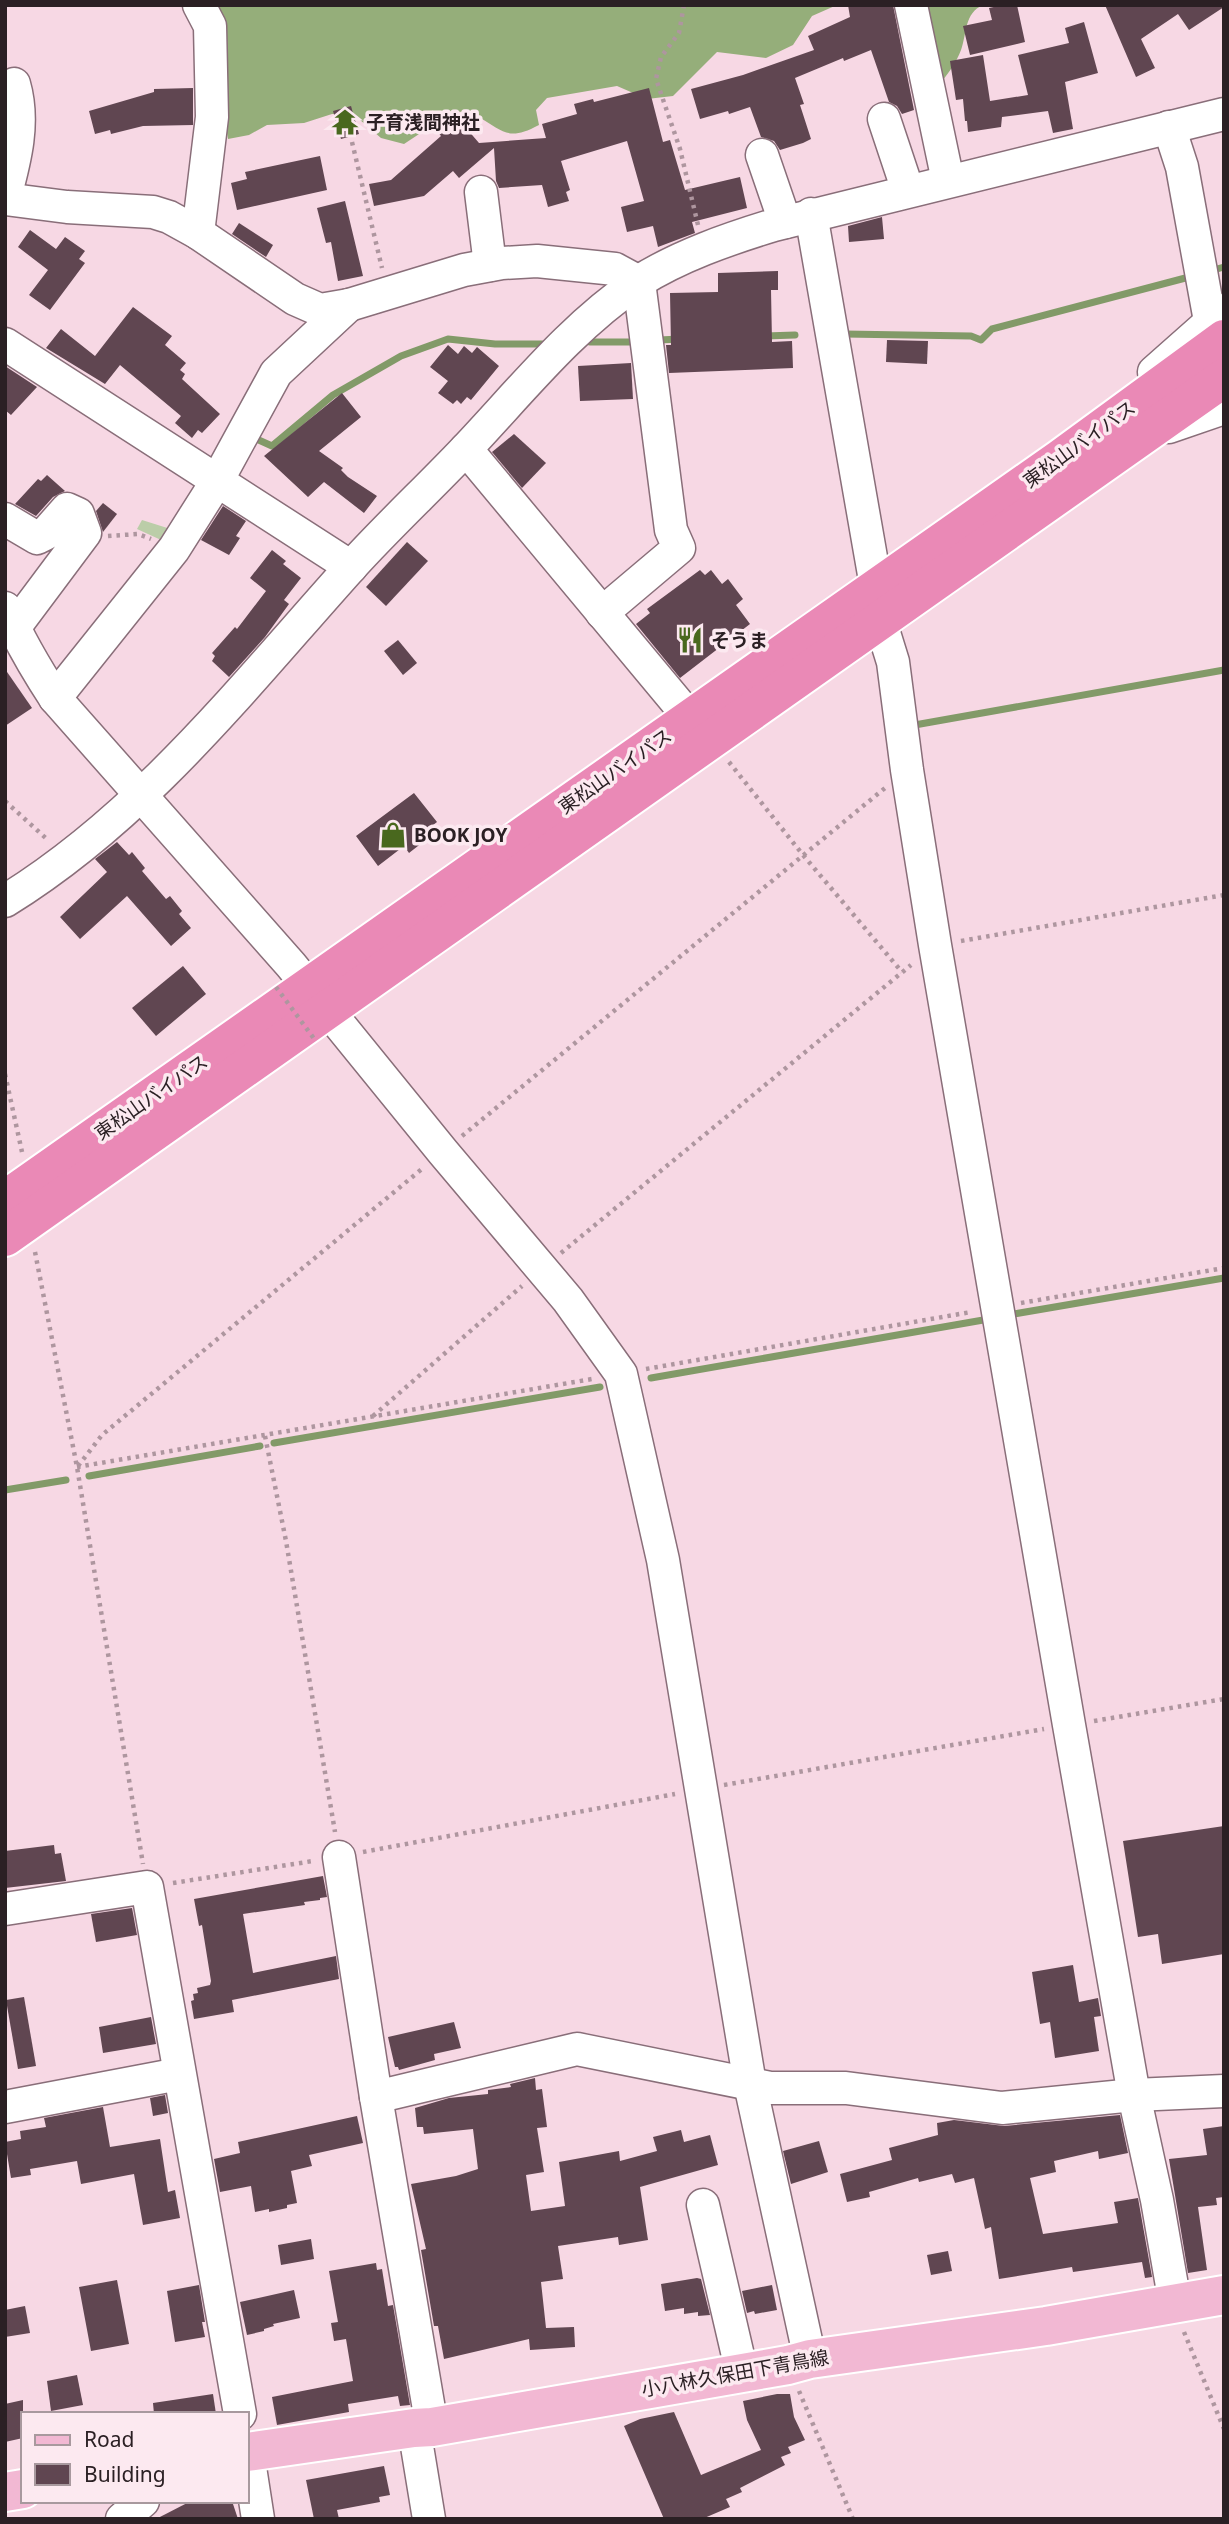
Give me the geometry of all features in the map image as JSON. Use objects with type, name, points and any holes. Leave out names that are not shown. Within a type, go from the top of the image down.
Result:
[{"type":"highway","name":"東松山バイパス","points":[[16,1211],[878,603],[1092,436],[1219,323]]},
{"type":"highway","name":"東松山バイパス","points":[[878,603],[1141,437],[1224,378]]},
{"type":"main road","name":"小八林久保田下青鳥線","points":[[248,2451],[423,2428],[799,2362],[1046,2326],[1224,2295]]},
{"type":"street","points":[[198,233],[212,117],[210,26],[200,5]]},
{"type":"street","points":[[911,5],[948,181]]},
{"type":"street","points":[[13,84],[17,95],[18,139],[16,159],[5,198],[67,207],[153,212],[169,217],[198,233],[295,299],[320,310],[349,305],[464,270],[490,265],[537,261],[614,269],[639,282],[671,530],[679,548],[602,613]]},
{"type":"street","points":[[5,901],[98,835],[142,795],[232,701],[351,567],[466,449],[552,354],[639,282],[703,250],[798,218],[1224,114]]},
{"type":"street","points":[[884,120],[908,191]]},
{"type":"street","points":[[1170,127],[1219,323]]},
{"type":"street","points":[[762,155],[798,218],[878,603],[893,663],[935,945],[1134,2095],[1157,2200],[1175,2303]]},
{"type":"street","points":[[481,192],[490,265]]},
{"type":"street","points":[[55,698],[174,549],[216,481],[276,373],[349,305]]},
{"type":"street","points":[[5,344],[351,567]]},
{"type":"street","points":[[1141,437],[1224,408]]},
{"type":"street","points":[[466,449],[701,728]]},
{"type":"street","points":[[5,519],[37,538],[45,534],[67,509],[78,514],[85,533],[9,618],[34,666],[55,698],[142,795],[307,1006],[443,1152],[568,1300],[621,1374],[663,1560],[799,2362]]},
{"type":"street","points":[[339,1857],[423,2428],[429,2519]]},
{"type":"street","points":[[5,1909],[147,1887],[240,2412]]},
{"type":"street","points":[[376,2096],[577,2049],[770,2088],[846,2088],[1002,2108],[1134,2095],[1224,2091]]},
{"type":"street","points":[[5,2107],[179,2074]]},
{"type":"street","points":[[703,2205],[742,2373]]},
{"type":"street","points":[[248,2457],[258,2519]]},
{"type":"street","points":[[122,2519],[141,2503]]},
{"type":"path","points":[[684,5],[679,33],[661,57],[656,79],[680,149],[703,250]]},
{"type":"path","points":[[352,142],[388,293]]},
{"type":"path","points":[[85,533],[101,538],[138,534],[174,549]]},
{"type":"path","points":[[701,728],[902,972]]},
{"type":"path","points":[[78,1467],[102,1435],[907,770]]},
{"type":"path","points":[[5,801],[68,858]]},
{"type":"path","points":[[373,1417],[542,1269],[935,945],[1224,895]]},
{"type":"path","points":[[5,1074],[16,1211],[37,1255],[78,1467],[147,1887]]},
{"type":"path","points":[[78,1467],[1224,1268]]},
{"type":"path","points":[[265,1436],[286,1541],[339,1857]]},
{"type":"path","points":[[1175,2303],[1178,2317],[1224,2429]]},
{"type":"path","points":[[799,2362],[853,2519]]},
{"type":"green space","points":[[206,5],[837,5],[812,16],[793,45],[766,58],[717,52],[673,96],[647,99],[617,86],[547,98],[536,110],[539,125],[512,134],[474,115],[454,111],[404,144],[381,138],[352,113],[332,114],[304,123],[267,125],[249,135],[228,139]]},
{"type":"green space","points":[[920,5],[983,5],[972,13],[959,54],[943,80],[936,79]]},
{"type":"green space","points":[[142,520],[180,532],[172,545],[137,529]]},
{"type":"building","points":[[848,5],[893,5],[914,110],[902,114],[897,106],[889,102],[871,50],[844,61],[843,58],[795,78],[804,104],[800,105],[811,139],[803,143],[780,150],[774,141],[761,137],[750,107],[700,119],[691,89],[743,75],[814,50],[808,36],[850,17]]},
{"type":"building","points":[[1017,5],[1025,42],[970,55],[963,26],[992,20],[989,8]]},
{"type":"building","points":[[1105,5],[1224,7],[1189,30],[1178,14],[1141,39],[1155,68],[1136,77]]},
{"type":"building","points":[[1084,22],[1098,73],[1065,82],[1073,129],[1053,133],[1048,111],[1002,117],[1001,127],[968,132],[963,99],[956,100],[950,61],[983,55],[990,101],[1028,95],[1018,55],[1069,43],[1065,28]]},
{"type":"building","points":[[193,88],[193,125],[143,126],[111,134],[110,130],[95,134],[89,111],[154,92],[154,89]]},
{"type":"building","points":[[649,88],[663,142],[670,140],[685,190],[740,177],[747,208],[692,222],[695,233],[658,247],[653,226],[627,232],[621,207],[644,201],[627,141],[561,161],[570,190],[566,192],[569,201],[548,207],[542,185],[499,188],[496,181],[494,148],[459,178],[453,171],[424,196],[374,206],[369,184],[391,180],[441,136],[437,131],[455,115],[479,143],[546,138],[542,124],[577,114],[574,104],[593,99],[594,102]]},
{"type":"building","name":"子育浅間神社","points":[[351,106],[359,134],[341,139],[333,111]]},
{"type":"building","points":[[320,156],[327,190],[237,210],[231,183],[247,179],[245,172]]},
{"type":"building","points":[[345,201],[363,276],[338,281],[331,242],[326,243],[317,208]]},
{"type":"building","points":[[882,217],[884,239],[849,242],[848,226]]},
{"type":"building","points":[[239,223],[273,245],[266,257],[232,234]]},
{"type":"building","points":[[30,230],[56,249],[65,237],[85,251],[79,259],[85,263],[50,310],[29,295],[48,270],[18,247]]},
{"type":"building","points":[[778,271],[778,290],[771,290],[772,342],[792,341],[793,368],[669,373],[666,345],[671,345],[670,293],[718,292],[718,273]]},
{"type":"building","points":[[133,307],[172,336],[165,345],[186,363],[180,370],[185,374],[182,379],[220,414],[202,433],[198,430],[192,438],[175,423],[181,416],[120,365],[105,384],[46,348],[61,329],[95,356]]},
{"type":"building","points":[[887,340],[928,341],[927,364],[886,362]]},
{"type":"building","points":[[448,345],[458,354],[464,346],[472,353],[477,347],[499,366],[471,400],[467,397],[461,404],[457,400],[453,404],[438,393],[448,381],[430,367]]},
{"type":"building","points":[[631,363],[633,399],[580,401],[578,366]]},
{"type":"building","points":[[5,366],[37,387],[11,415],[5,410]]},
{"type":"building","points":[[342,393],[361,417],[319,451],[343,468],[341,470],[348,477],[377,496],[364,513],[324,482],[308,497],[264,456]]},
{"type":"building","points":[[514,434],[546,463],[522,488],[492,452]]},
{"type":"building","points":[[47,475],[65,491],[53,497],[36,516],[15,504],[38,479],[41,481]]},
{"type":"building","points":[[103,503],[117,514],[103,532],[96,511]]},
{"type":"building","points":[[223,506],[246,521],[236,536],[240,538],[229,555],[201,540]]},
{"type":"building","points":[[407,542],[428,561],[386,606],[366,587]]},
{"type":"building","points":[[272,550],[286,561],[283,564],[301,578],[284,600],[289,604],[265,637],[229,677],[212,661],[215,656],[212,653],[235,627],[237,629],[266,591],[250,578]]},
{"type":"building","points":[[700,570],[705,575],[711,570],[722,584],[728,579],[743,599],[736,605],[750,624],[680,678],[636,624],[650,613],[647,609]]},
{"type":"building","points":[[398,640],[417,663],[403,675],[384,651]]},
{"type":"building","points":[[5,669],[32,708],[5,726]]},
{"type":"building","points":[[414,793],[437,822],[428,829],[432,835],[409,853],[404,846],[378,866],[356,836]]},
{"type":"building","points":[[117,842],[129,855],[132,852],[145,868],[142,871],[166,899],[170,896],[182,911],[179,914],[191,928],[171,946],[127,896],[80,939],[60,917],[107,872],[95,859]]},
{"type":"building","points":[[183,966],[206,994],[156,1036],[132,1008]]},
{"type":"building","points":[[1224,1826],[1224,1954],[1162,1964],[1158,1934],[1138,1937],[1123,1841]]},
{"type":"building","points":[[54,1845],[55,1854],[61,1853],[66,1881],[5,1888],[5,1851]]},
{"type":"building","points":[[323,1876],[327,1897],[304,1902],[305,1905],[243,1914],[253,1973],[336,1956],[339,1979],[232,2000],[234,2012],[194,2019],[191,2001],[194,2000],[193,1994],[198,1993],[197,1988],[210,1985],[211,1981],[202,1925],[199,1926],[194,1899]]},
{"type":"building","points":[[132,1908],[137,1935],[96,1942],[91,1914]]},
{"type":"building","points":[[1073,1965],[1079,2002],[1098,1998],[1101,2016],[1094,2017],[1099,2051],[1055,2058],[1050,2022],[1040,2024],[1032,1972]]},
{"type":"building","points":[[24,1997],[36,2066],[18,2069],[6,2000]]},
{"type":"building","points":[[151,2017],[156,2044],[103,2053],[99,2027]]},
{"type":"building","points":[[454,2022],[461,2048],[434,2054],[435,2060],[399,2070],[395,2067],[388,2037]]},
{"type":"building","points":[[535,2078],[536,2090],[542,2089],[547,2127],[537,2128],[544,2172],[526,2175],[531,2211],[565,2206],[559,2162],[619,2151],[620,2161],[657,2151],[653,2137],[681,2130],[684,2142],[710,2135],[718,2165],[640,2187],[648,2240],[619,2245],[618,2237],[558,2246],[563,2279],[541,2282],[546,2328],[574,2327],[575,2347],[530,2350],[529,2339],[444,2359],[438,2326],[434,2326],[421,2250],[426,2249],[411,2184],[478,2169],[473,2129],[424,2134],[423,2127],[417,2127],[415,2108],[449,2098],[488,2094],[488,2090],[511,2087],[510,2084]]},
{"type":"building","points":[[165,2095],[168,2113],[153,2116],[150,2098]]},
{"type":"building","points":[[103,2107],[110,2147],[160,2139],[168,2192],[175,2190],[180,2218],[143,2225],[134,2174],[81,2184],[77,2161],[30,2169],[31,2175],[11,2178],[5,2142],[21,2139],[20,2131],[46,2127],[44,2118]]},
{"type":"building","points":[[1120,2115],[1128,2153],[1099,2159],[1098,2151],[1054,2161],[1056,2172],[1030,2178],[1043,2234],[1118,2223],[1114,2202],[1138,2198],[1152,2277],[1145,2278],[1142,2262],[1073,2272],[1072,2267],[999,2279],[991,2227],[985,2229],[974,2178],[955,2183],[952,2174],[919,2182],[918,2178],[869,2192],[870,2197],[847,2202],[840,2174],[892,2160],[889,2148],[938,2135],[937,2123],[954,2120],[1004,2126]]},
{"type":"building","points":[[357,2116],[363,2143],[309,2155],[312,2166],[291,2171],[297,2203],[269,2212],[269,2209],[255,2212],[251,2186],[220,2192],[214,2159],[240,2153],[238,2142]]},
{"type":"building","points":[[1224,2126],[1224,2197],[1216,2198],[1217,2205],[1198,2207],[1207,2270],[1188,2273],[1169,2159],[1207,2155],[1203,2129]]},
{"type":"building","points":[[819,2141],[828,2172],[791,2184],[783,2151]]},
{"type":"building","points":[[311,2239],[314,2259],[281,2265],[278,2245]]},
{"type":"building","points":[[948,2251],[952,2271],[931,2275],[927,2255]]},
{"type":"building","points":[[376,2263],[377,2270],[382,2269],[388,2306],[393,2305],[410,2405],[400,2406],[398,2396],[348,2404],[349,2412],[277,2425],[272,2397],[353,2381],[346,2339],[334,2341],[331,2323],[338,2322],[329,2271]]},
{"type":"building","points":[[701,2279],[710,2315],[698,2316],[698,2312],[684,2314],[684,2308],[665,2311],[661,2284]]},
{"type":"building","points":[[117,2280],[129,2344],[91,2351],[79,2287]]},
{"type":"building","points":[[199,2285],[205,2337],[175,2342],[167,2291]]},
{"type":"building","points":[[772,2285],[777,2310],[747,2313],[742,2291]]},
{"type":"building","points":[[294,2290],[300,2318],[273,2324],[274,2326],[264,2331],[247,2335],[240,2302]]},
{"type":"building","points":[[25,2306],[30,2333],[5,2337],[5,2310]]},
{"type":"building","points":[[77,2375],[83,2405],[51,2411],[47,2381]]},
{"type":"building","points":[[213,2394],[216,2412],[154,2412],[153,2403]]},
{"type":"building","points":[[790,2394],[794,2417],[805,2440],[788,2447],[791,2453],[781,2457],[785,2465],[740,2488],[742,2492],[726,2499],[730,2507],[702,2519],[664,2519],[624,2426],[640,2419],[674,2412],[701,2475],[761,2450],[747,2420],[743,2401]]},
{"type":"building","points":[[23,2400],[21,2438],[5,2442],[5,2404]]},
{"type":"building","points":[[384,2466],[390,2495],[379,2497],[380,2502],[337,2510],[339,2519],[314,2519],[306,2480]]},
{"type":"building","points":[[187,2503],[233,2503],[238,2519],[156,2519]]},
{"type":"waterway","points":[[1210,271],[1224,267]]},
{"type":"waterway","points":[[844,334],[971,336],[981,340],[992,329],[1193,276]]},
{"type":"waterway","points":[[765,336],[795,335]]},
{"type":"waterway","points":[[250,436],[272,446],[333,395],[401,356],[448,339],[495,344],[542,344]]},
{"type":"waterway","points":[[659,340],[680,339]]},
{"type":"waterway","points":[[590,342],[633,342]]},
{"type":"waterway","points":[[909,726],[1224,670]]},
{"type":"waterway","points":[[1014,1314],[1224,1278]]},
{"type":"waterway","points":[[651,1378],[989,1319]]},
{"type":"waterway","points":[[274,1443],[600,1387]]},
{"type":"waterway","points":[[89,1476],[260,1446]]},
{"type":"waterway","points":[[5,1490],[66,1480]]},
{"type":"place","name":"子育浅間神社","points":[[345,122]]},
{"type":"place","name":"そうま","points":[[690,640]]},
{"type":"place","name":"BOOK JOY","points":[[393,835]]}]
